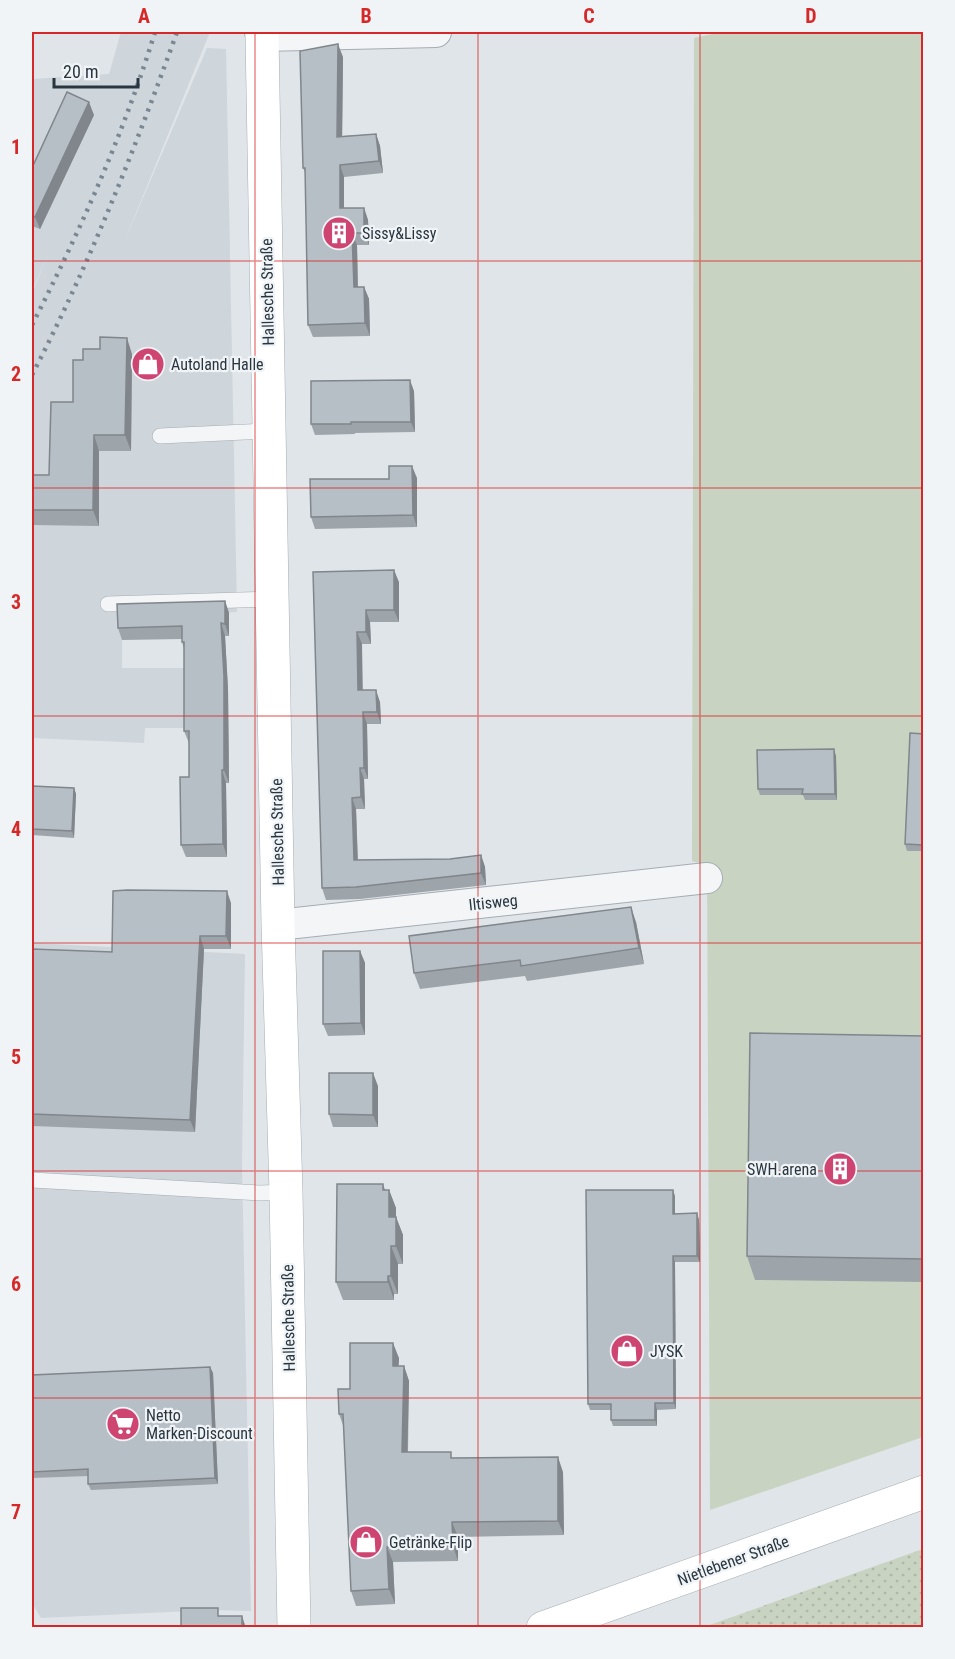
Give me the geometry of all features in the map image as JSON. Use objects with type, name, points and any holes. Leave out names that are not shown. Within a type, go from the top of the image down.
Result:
[{"type":"street","name":"Hallesche Straße","points":[[294,1628],[261,34],[436,32]]},
{"type":"street","name":"Iltisweg","points":[[278,925],[707,878]]},
{"type":"street","name":"Nietlebener Straße","points":[[543,1628],[924,1492]]},
{"type":"lane","points":[[160,436],[269,431]]},
{"type":"lane","points":[[108,604],[273,599]]},
{"type":"lane","points":[[32,1180],[260,1193],[286,1192]]},
{"type":"shaded area","name":"Autoland Halle","points":[[121,32],[210,32],[122,247],[207,48],[226,49],[237,612],[122,617],[122,668],[186,668],[186,728],[145,728],[144,743],[32,738],[32,293],[50,250],[32,291],[32,79],[109,74]]},
{"type":"shaded area","points":[[32,943],[245,954],[242,1166],[251,1611],[213,1610],[41,1618],[32,1603]]},
{"type":"green space","points":[[722,32],[923,32],[923,1437],[710,1510],[707,865],[692,861],[694,38]]},
{"type":"green space","points":[[923,1549],[923,1627],[704,1627]]},
{"type":"building","points":[[338,44],[337,137],[376,134],[379,161],[340,165],[340,208],[364,208],[364,233],[352,233],[354,287],[364,287],[365,323],[308,325],[300,51]]},
{"type":"building","points":[[67,92],[89,102],[35,217],[32,215],[32,168]]},
{"type":"building","points":[[100,337],[127,338],[125,435],[94,435],[93,510],[32,510],[32,475],[49,475],[51,402],[73,402],[73,360],[83,360],[83,349],[100,349]]},
{"type":"building","points":[[410,380],[411,422],[311,424],[311,381]]},
{"type":"building","points":[[389,466],[412,466],[413,515],[311,517],[310,479],[389,479]]},
{"type":"building","points":[[394,570],[394,610],[366,610],[366,632],[357,632],[358,690],[376,690],[377,712],[363,712],[364,768],[360,768],[361,797],[352,798],[354,860],[450,859],[481,855],[481,873],[356,887],[322,888],[313,572]]},
{"type":"building","points":[[225,601],[225,624],[221,623],[224,676],[223,844],[181,845],[180,777],[189,777],[189,731],[184,731],[182,626],[118,628],[117,604]]},
{"type":"building","points":[[910,733],[924,734],[924,845],[905,844]]},
{"type":"building","points":[[834,749],[835,794],[802,794],[803,789],[758,789],[757,750]]},
{"type":"building","points":[[32,786],[74,788],[72,831],[32,829]]},
{"type":"building","points":[[113,891],[227,891],[226,936],[200,936],[190,1120],[32,1114],[32,949],[112,952]]},
{"type":"building","points":[[631,907],[639,948],[521,966],[520,960],[414,973],[409,936]]},
{"type":"building","points":[[323,951],[360,951],[361,1023],[323,1024]]},
{"type":"building","name":"SWH.arena","points":[[750,1033],[924,1036],[924,1259],[747,1256]]},
{"type":"building","points":[[329,1073],[373,1073],[373,1115],[329,1114]]},
{"type":"building","points":[[337,1184],[383,1184],[383,1190],[389,1190],[389,1217],[396,1217],[396,1246],[391,1246],[391,1276],[388,1276],[388,1282],[336,1282]]},
{"type":"building","points":[[586,1190],[673,1190],[673,1214],[697,1213],[697,1256],[673,1256],[674,1403],[655,1403],[655,1420],[611,1420],[611,1404],[588,1404]]},
{"type":"building","points":[[350,1343],[393,1343],[393,1366],[404,1366],[402,1452],[451,1452],[451,1458],[558,1457],[558,1521],[452,1522],[453,1546],[387,1547],[389,1589],[351,1591],[343,1414],[339,1414],[338,1389],[350,1389]]},
{"type":"building","name":"Netto Marken-Discount","points":[[210,1367],[215,1478],[88,1484],[88,1469],[32,1472],[32,1375]]},
{"type":"building","points":[[181,1608],[218,1608],[218,1616],[242,1616],[242,1628],[181,1628]]},
{"type":"railway","points":[[32,325],[100,181],[143,70],[155,32]]},
{"type":"railway","points":[[32,375],[73,291],[110,206],[177,32]]},
{"type":"place","name":"Sissy&Lissy","points":[[339,233]]},
{"type":"place","name":"Autoland Halle","points":[[148,364]]},
{"type":"place","name":"SWH.arena","points":[[840,1169]]},
{"type":"place","name":"JYSK","points":[[627,1351]]},
{"type":"place","name":"Netto Marken-Discount","points":[[123,1424]]},
{"type":"place","name":"Getränke-Flip","points":[[366,1542]]}]
